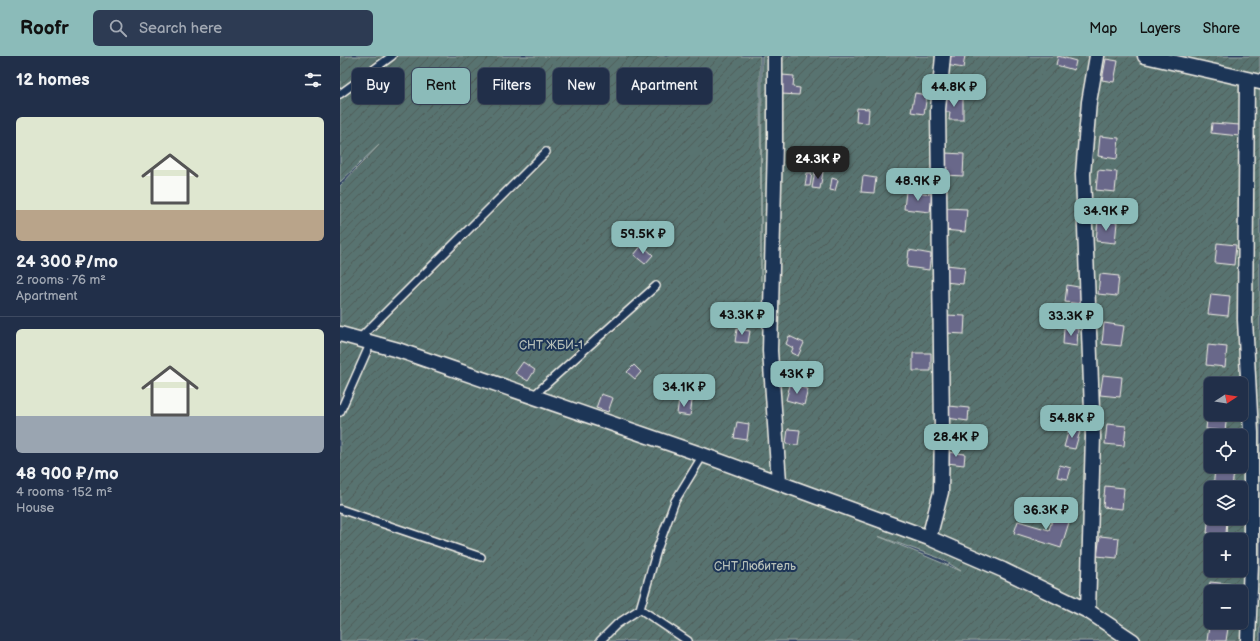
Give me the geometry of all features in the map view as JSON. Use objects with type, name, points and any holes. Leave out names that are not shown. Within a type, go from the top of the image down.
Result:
[{"type":"street","points":[[775,56],[775,142],[770,350],[779,482]]},
{"type":"street","points":[[929,538],[941,492],[942,427],[938,110],[943,56]]},
{"type":"street","points":[[1088,610],[1093,436],[1083,174],[1089,102],[1097,56]]},
{"type":"street","points":[[1144,56],[1162,58],[1253,80],[1245,320],[1251,432],[1251,563],[1248,641]]},
{"type":"street","points":[[340,334],[398,350],[533,396],[779,482],[929,538],[1003,570],[1088,610],[1132,641]]},
{"type":"lane","points":[[340,94],[392,56]]},
{"type":"lane","points":[[340,412],[365,341],[546,152]]},
{"type":"lane","points":[[533,396],[656,286]]},
{"type":"lane","points":[[600,641],[617,624],[640,609],[657,550],[675,501],[703,455]]},
{"type":"lane","points":[[340,509],[481,557]]},
{"type":"lane","points":[[640,609],[688,641]]},
{"type":"green space","points":[[340,56],[760,56],[761,281],[762,56],[1260,56],[1260,641],[340,641],[340,186],[379,145],[340,182]],"holes":[[[878,536],[942,559],[961,571]]]},
{"type":"building","points":[[948,56],[965,56],[963,68],[946,65]]},
{"type":"building","points":[[1058,56],[1076,61],[1074,70],[1056,65]]},
{"type":"building","points":[[1106,59],[1118,61],[1114,82],[1102,80]]},
{"type":"building","points":[[782,75],[794,76],[793,87],[800,88],[799,95],[781,94]]},
{"type":"building","points":[[915,93],[927,95],[924,114],[911,112]]},
{"type":"building","points":[[944,98],[963,98],[963,120],[949,120],[950,112],[944,112]]},
{"type":"building","points":[[857,108],[869,109],[868,123],[856,122]]},
{"type":"building","points":[[1212,123],[1240,125],[1239,136],[1211,133]]},
{"type":"building","points":[[1100,136],[1119,138],[1117,159],[1098,156]]},
{"type":"building","points":[[945,153],[964,154],[963,176],[944,175]]},
{"type":"building","points":[[1098,170],[1117,172],[1115,192],[1096,190]]},
{"type":"building","points":[[815,171],[823,172],[820,189],[812,188]]},
{"type":"building","points":[[807,173],[812,173],[810,186],[805,186]]},
{"type":"building","points":[[863,176],[876,178],[874,193],[861,192]]},
{"type":"building","points":[[832,178],[838,180],[835,191],[830,190]]},
{"type":"building","points":[[906,191],[932,194],[930,212],[904,209]]},
{"type":"building","points":[[946,208],[967,209],[965,232],[944,230]]},
{"type":"building","points":[[1098,220],[1117,222],[1115,243],[1096,241]]},
{"type":"building","points":[[1217,243],[1236,245],[1234,265],[1215,263]]},
{"type":"building","points":[[642,245],[653,255],[645,264],[634,255]]},
{"type":"building","points":[[909,250],[931,254],[929,270],[907,267]]},
{"type":"building","points":[[946,265],[965,267],[963,284],[945,282]]},
{"type":"building","points":[[1100,274],[1119,276],[1117,296],[1098,294]]},
{"type":"building","points":[[1067,285],[1084,288],[1082,304],[1065,302]]},
{"type":"building","points":[[1211,294],[1230,296],[1228,316],[1208,314]]},
{"type":"building","points":[[947,315],[965,316],[964,334],[946,333]]},
{"type":"building","points":[[1104,323],[1124,326],[1121,346],[1102,344]]},
{"type":"building","points":[[1064,328],[1078,329],[1077,346],[1063,344]]},
{"type":"building","points":[[737,329],[750,331],[748,343],[735,342]]},
{"type":"building","points":[[789,336],[804,343],[798,356],[791,353],[793,348],[786,344]]},
{"type":"building","points":[[1208,345],[1227,347],[1225,367],[1206,365]]},
{"type":"building","points":[[913,353],[931,353],[931,371],[913,371]]},
{"type":"building","points":[[523,362],[535,370],[528,381],[515,373]]},
{"type":"building","points":[[634,365],[641,372],[635,379],[627,372]]},
{"type":"building","points":[[1103,375],[1122,377],[1120,397],[1100,395]]},
{"type":"building","points":[[790,385],[808,389],[804,405],[786,400]]},
{"type":"building","points":[[601,394],[613,398],[608,412],[596,408]]},
{"type":"building","points":[[679,399],[692,401],[690,416],[677,414]]},
{"type":"building","points":[[949,406],[969,408],[968,421],[947,418]]},
{"type":"building","points":[[1207,421],[1226,421],[1225,429],[1206,429]]},
{"type":"building","points":[[737,422],[749,424],[747,440],[734,438]]},
{"type":"building","points":[[1107,424],[1126,426],[1124,446],[1105,444]]},
{"type":"building","points":[[788,429],[800,430],[798,445],[786,444]]},
{"type":"building","points":[[1069,429],[1080,431],[1075,449],[1064,447]]},
{"type":"building","points":[[948,452],[965,454],[964,465],[947,463]]},
{"type":"building","points":[[1060,465],[1071,468],[1068,479],[1057,477]]},
{"type":"building","points":[[1215,473],[1234,473],[1233,481],[1214,481]]},
{"type":"building","points":[[1105,486],[1124,488],[1122,509],[1103,507]]},
{"type":"building","points":[[1054,514],[1070,519],[1061,548],[1014,533],[1018,521],[1049,530]]},
{"type":"building","points":[[1208,525],[1227,525],[1226,533],[1207,533]]},
{"type":"building","points":[[1100,536],[1119,538],[1117,558],[1097,556]]},
{"type":"building","points":[[1210,582],[1230,584],[1230,585],[1210,585]]},
{"type":"building","points":[[1209,629],[1228,629],[1226,641],[1207,641]]},
{"type":"park label","name":"СНТ ЖБИ-1","points":[[551,345]]},
{"type":"park label","name":"СНТ Любитель","points":[[755,566]]}]
